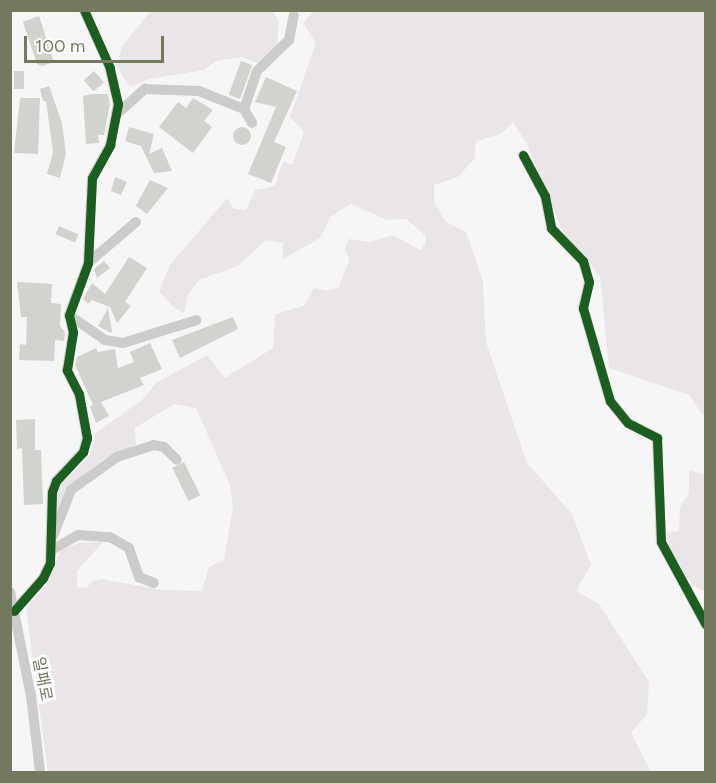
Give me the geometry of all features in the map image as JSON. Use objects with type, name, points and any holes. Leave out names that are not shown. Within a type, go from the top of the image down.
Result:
[{"type":"street","points":[[14,611],[43,578],[52,550],[52,492],[56,481],[84,452],[87,438],[81,402],[67,370],[73,332],[69,315],[88,263],[92,178],[110,145],[117,114],[110,69],[84,10]]},
{"type":"street","points":[[243,109],[257,71],[289,40],[294,15]]},
{"type":"street","points":[[117,114],[145,89],[199,91],[243,109],[252,123]]},
{"type":"street","points":[[524,155],[545,196],[551,228],[583,261],[589,282],[584,308],[610,401],[628,423],[657,438],[661,542],[705,625]]},
{"type":"street","points":[[88,263],[136,222]]},
{"type":"street","points":[[69,315],[105,340],[123,343],[197,320]]},
{"type":"street","points":[[53,536],[71,490],[117,457],[153,445],[164,447],[177,460]]},
{"type":"street","points":[[52,550],[78,535],[110,537],[129,548],[139,577],[154,583]]},
{"type":"street","name":"일패로","points":[[10,592],[31,696],[40,772]]},
{"type":"shaded area","points":[[151,11],[272,11],[279,21],[277,46],[259,64],[242,57],[216,61],[204,70],[149,79],[130,87],[117,67],[122,46]]},
{"type":"shaded area","points":[[314,11],[705,11],[705,448],[704,417],[689,395],[609,368],[600,276],[564,235],[527,144],[513,122],[501,134],[476,141],[474,159],[458,177],[434,185],[434,202],[446,222],[466,232],[483,281],[486,342],[527,463],[572,514],[591,565],[576,591],[599,604],[649,682],[647,714],[631,733],[651,772],[48,772],[26,609],[46,585],[61,550],[79,543],[103,542],[77,571],[77,587],[87,588],[91,582],[101,579],[162,590],[202,591],[209,567],[224,560],[233,507],[230,485],[196,408],[174,404],[135,428],[136,445],[103,460],[66,489],[57,523],[57,494],[62,482],[89,457],[97,432],[142,400],[156,383],[207,355],[225,378],[273,348],[275,314],[304,306],[314,288],[328,291],[339,287],[349,260],[345,249],[349,239],[369,242],[393,235],[420,250],[426,243],[426,236],[406,219],[387,220],[351,204],[331,216],[320,238],[283,259],[283,243],[266,240],[238,266],[199,280],[188,295],[184,313],[173,307],[159,291],[170,265],[227,198],[234,209],[246,210],[255,190],[275,186],[283,161],[292,165],[304,132],[290,117],[316,43],[303,23]]},
{"type":"shaded area","points":[[689,470],[705,475],[705,591],[693,586],[669,548],[667,533],[679,531],[680,507],[689,493]]},
{"type":"building","points":[[39,16],[54,62],[42,66],[37,64],[23,22]]},
{"type":"building","points":[[241,61],[252,65],[240,99],[229,95]]},
{"type":"building","points":[[14,71],[24,71],[24,89],[14,89]]},
{"type":"building","points":[[94,71],[104,82],[94,92],[84,80]]},
{"type":"building","points":[[266,77],[297,91],[274,142],[286,147],[271,183],[248,174],[276,107],[255,102]]},
{"type":"building","points":[[49,86],[62,123],[66,154],[60,178],[47,174],[53,152],[46,101],[43,101],[40,89]]},
{"type":"building","points":[[108,94],[110,104],[104,135],[98,135],[99,143],[86,144],[83,96]]},
{"type":"building","points":[[20,98],[40,98],[38,154],[14,153]]},
{"type":"building","points":[[193,98],[213,110],[204,121],[212,127],[193,153],[159,127],[178,102],[186,108]]},
{"type":"building","points":[[129,127],[154,134],[149,154],[162,148],[172,171],[154,173],[141,146],[125,141]]},
{"type":"building","points":[[238,127],[246,127],[251,132],[249,143],[238,145],[233,140],[233,132]]},
{"type":"building","points":[[115,177],[127,182],[121,195],[111,191]]},
{"type":"building","points":[[150,180],[168,188],[147,214],[136,206]]},
{"type":"building","points":[[59,226],[78,234],[75,242],[55,234]]},
{"type":"building","points":[[129,257],[147,268],[125,302],[131,306],[117,323],[110,307],[92,300],[88,304],[83,299],[92,283],[105,294]]},
{"type":"building","points":[[104,261],[110,268],[97,278],[94,269]]},
{"type":"building","points":[[17,282],[52,284],[51,303],[61,304],[60,326],[65,332],[64,341],[55,340],[54,361],[19,360],[20,344],[26,345],[27,317],[21,317]]},
{"type":"building","points":[[108,308],[112,331],[111,333],[98,326]]},
{"type":"building","points":[[233,317],[238,329],[180,358],[172,340]]},
{"type":"building","points":[[150,343],[162,369],[140,378],[144,385],[101,402],[109,416],[96,423],[90,406],[93,405],[75,365],[77,357],[96,348],[98,352],[115,349],[118,368],[134,362],[130,352]]},
{"type":"building","points":[[35,419],[35,450],[41,450],[43,504],[24,505],[22,448],[17,449],[16,420]]},
{"type":"building","points":[[184,462],[200,495],[189,501],[172,468]]},
{"type":"cycle path","points":[[14,611],[43,578],[50,563],[52,492],[56,481],[83,452],[87,438],[79,394],[67,370],[73,332],[69,315],[88,263],[92,178],[110,145],[118,104],[110,68],[84,10]]},
{"type":"cycle path","points":[[523,155],[545,196],[551,228],[583,261],[589,282],[583,308],[610,401],[628,423],[657,438],[661,542],[706,625]]}]
